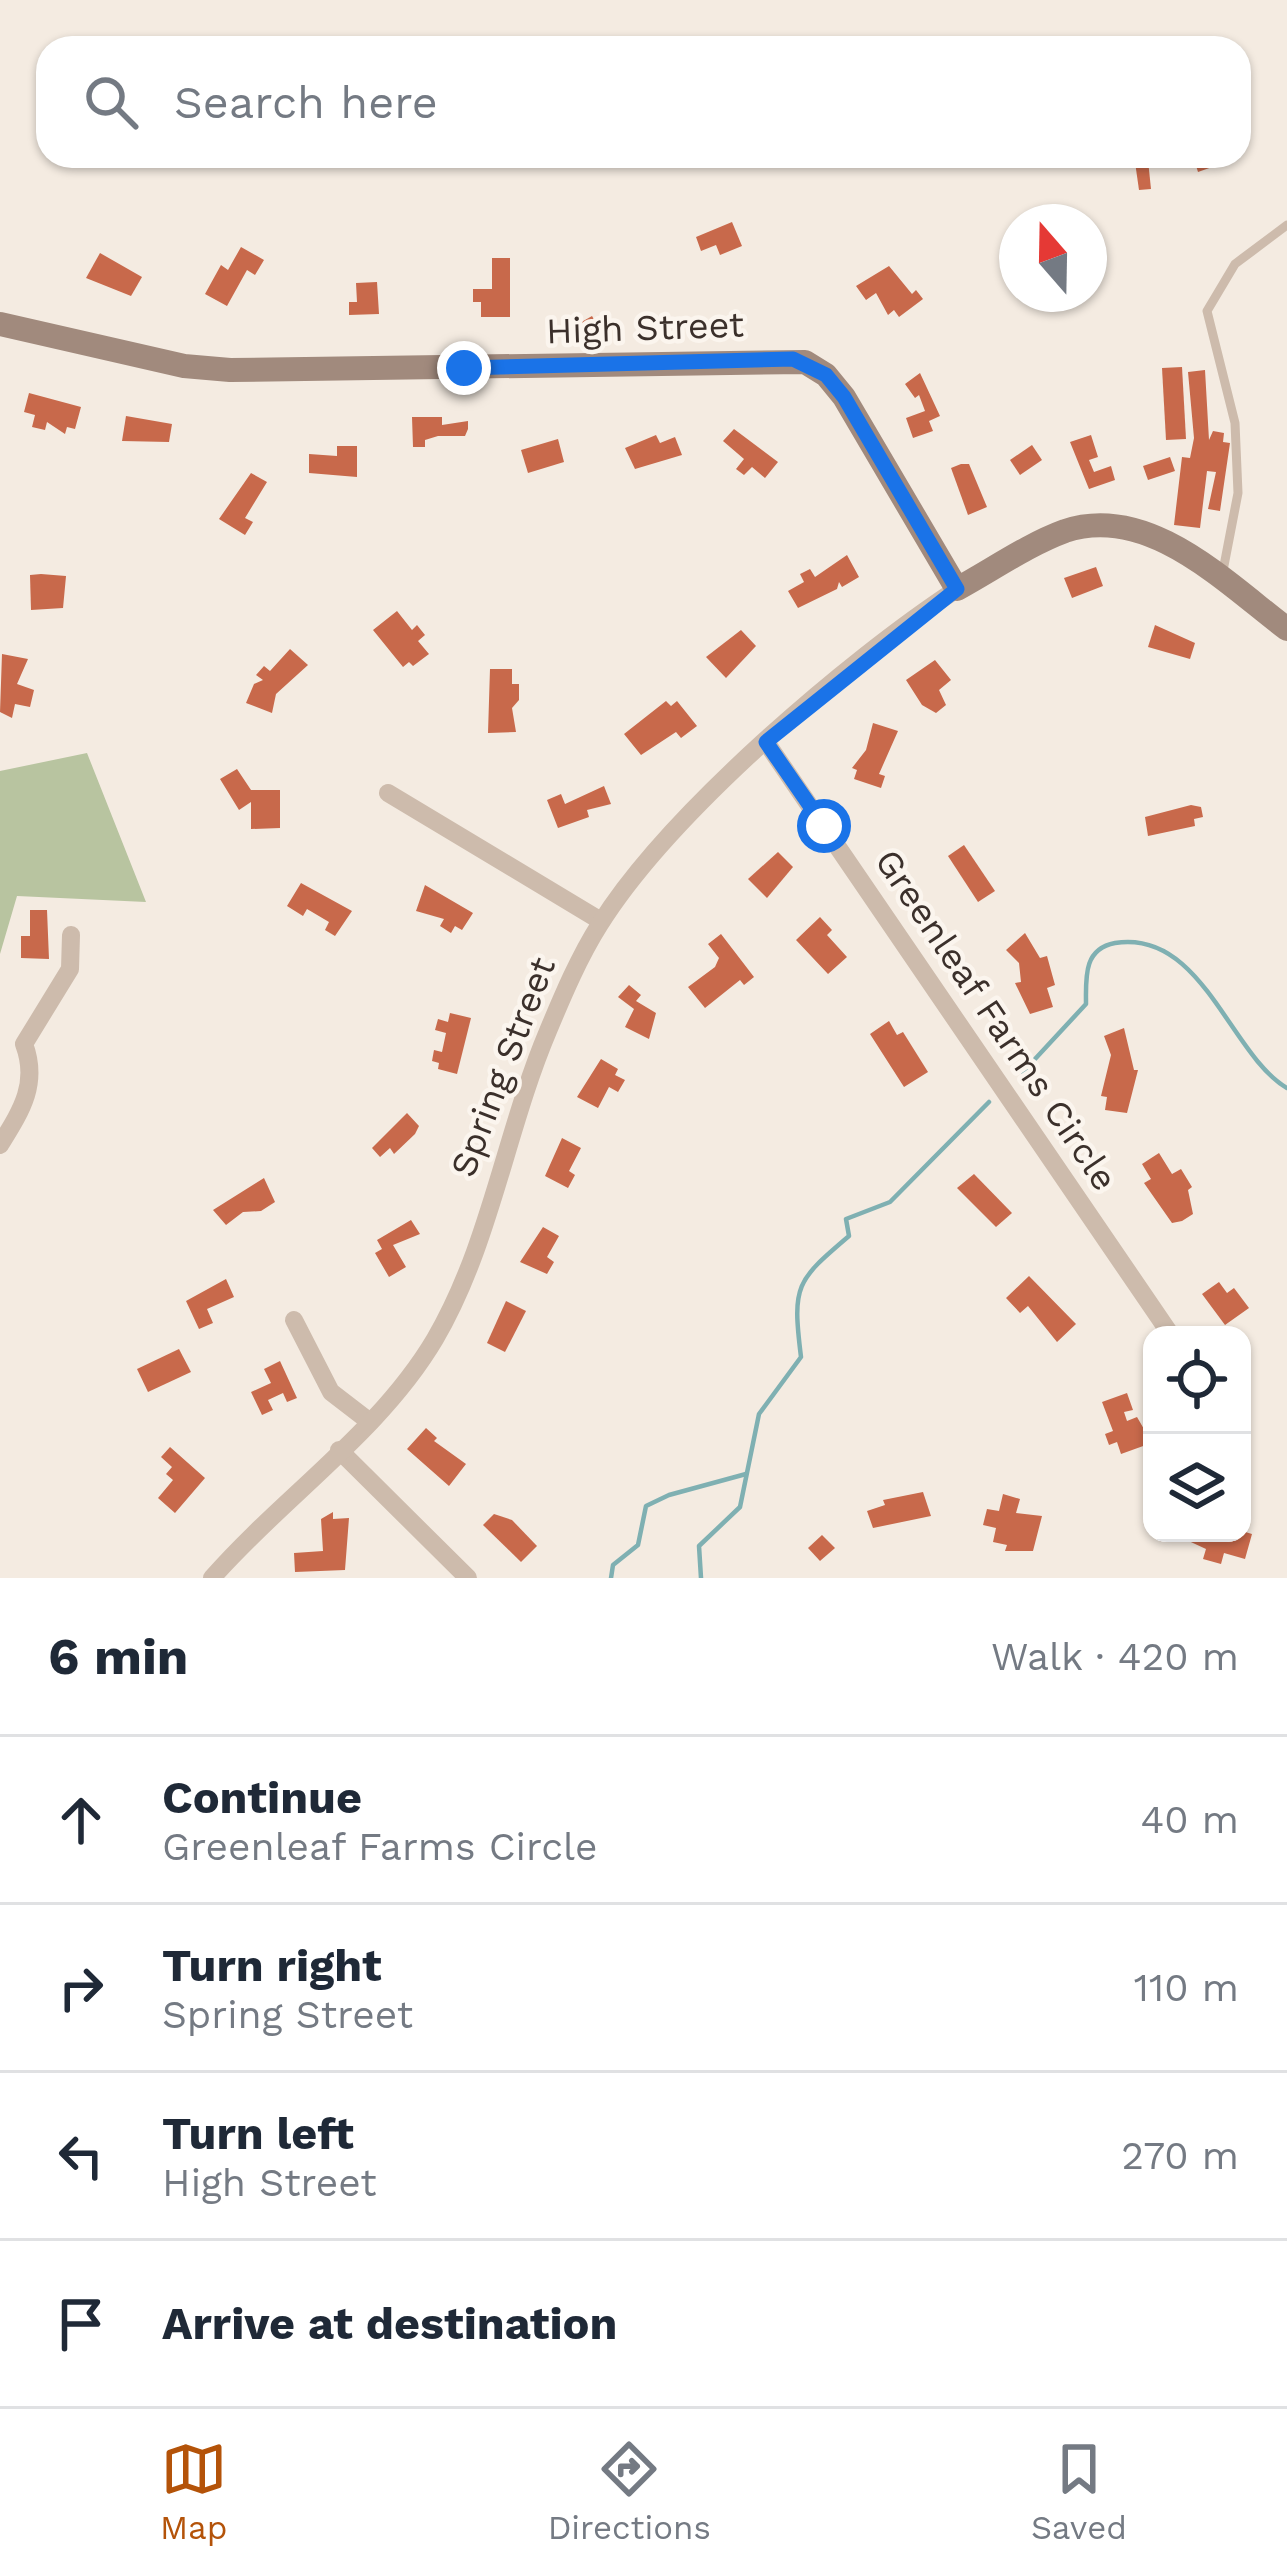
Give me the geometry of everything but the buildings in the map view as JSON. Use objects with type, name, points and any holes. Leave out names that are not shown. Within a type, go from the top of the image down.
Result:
[{"type":"street","name":"High Street","points":[[0,324],[184,366],[230,370],[805,362],[826,375],[844,397],[957,589]]},
{"type":"street","name":"Spring Street","points":[[212,1578],[370,1422],[415,1369],[454,1300],[546,1034],[602,921],[651,859],[766,742],[957,589],[1052,536],[1111,522],[1142,530],[1287,629]]},
{"type":"street","name":"Greenleaf Farms Circle","points":[[766,742],[1165,1326]]},
{"type":"street","points":[[388,793],[602,921]]},
{"type":"street","points":[[0,1145],[30,1089],[31,1062],[24,1044],[70,969],[71,934]]},
{"type":"street","points":[[294,1320],[331,1392],[370,1422]]},
{"type":"street","points":[[338,1450],[468,1578]]},
{"type":"lane","points":[[1220,581],[1238,493],[1236,446],[1207,310],[1235,264],[1287,226]]},
{"type":"green space","points":[[87,753],[146,902],[17,896],[0,954],[0,771]]},
{"type":"waterway","points":[[1023,1072],[1086,1004],[1088,966],[1097,951],[1115,943],[1145,944],[1171,955],[1193,974],[1248,1049],[1287,1088]]},
{"type":"waterway","points":[[701,1578],[699,1546],[740,1507],[759,1414],[801,1357],[798,1299],[808,1275],[849,1236],[846,1219],[890,1202],[989,1102]]},
{"type":"waterway","points":[[611,1578],[613,1565],[638,1545],[646,1506],[746,1474]]},
{"type":"route","points":[[464,368],[793,359],[826,375],[844,397],[957,589],[766,742],[824,826]]}]
